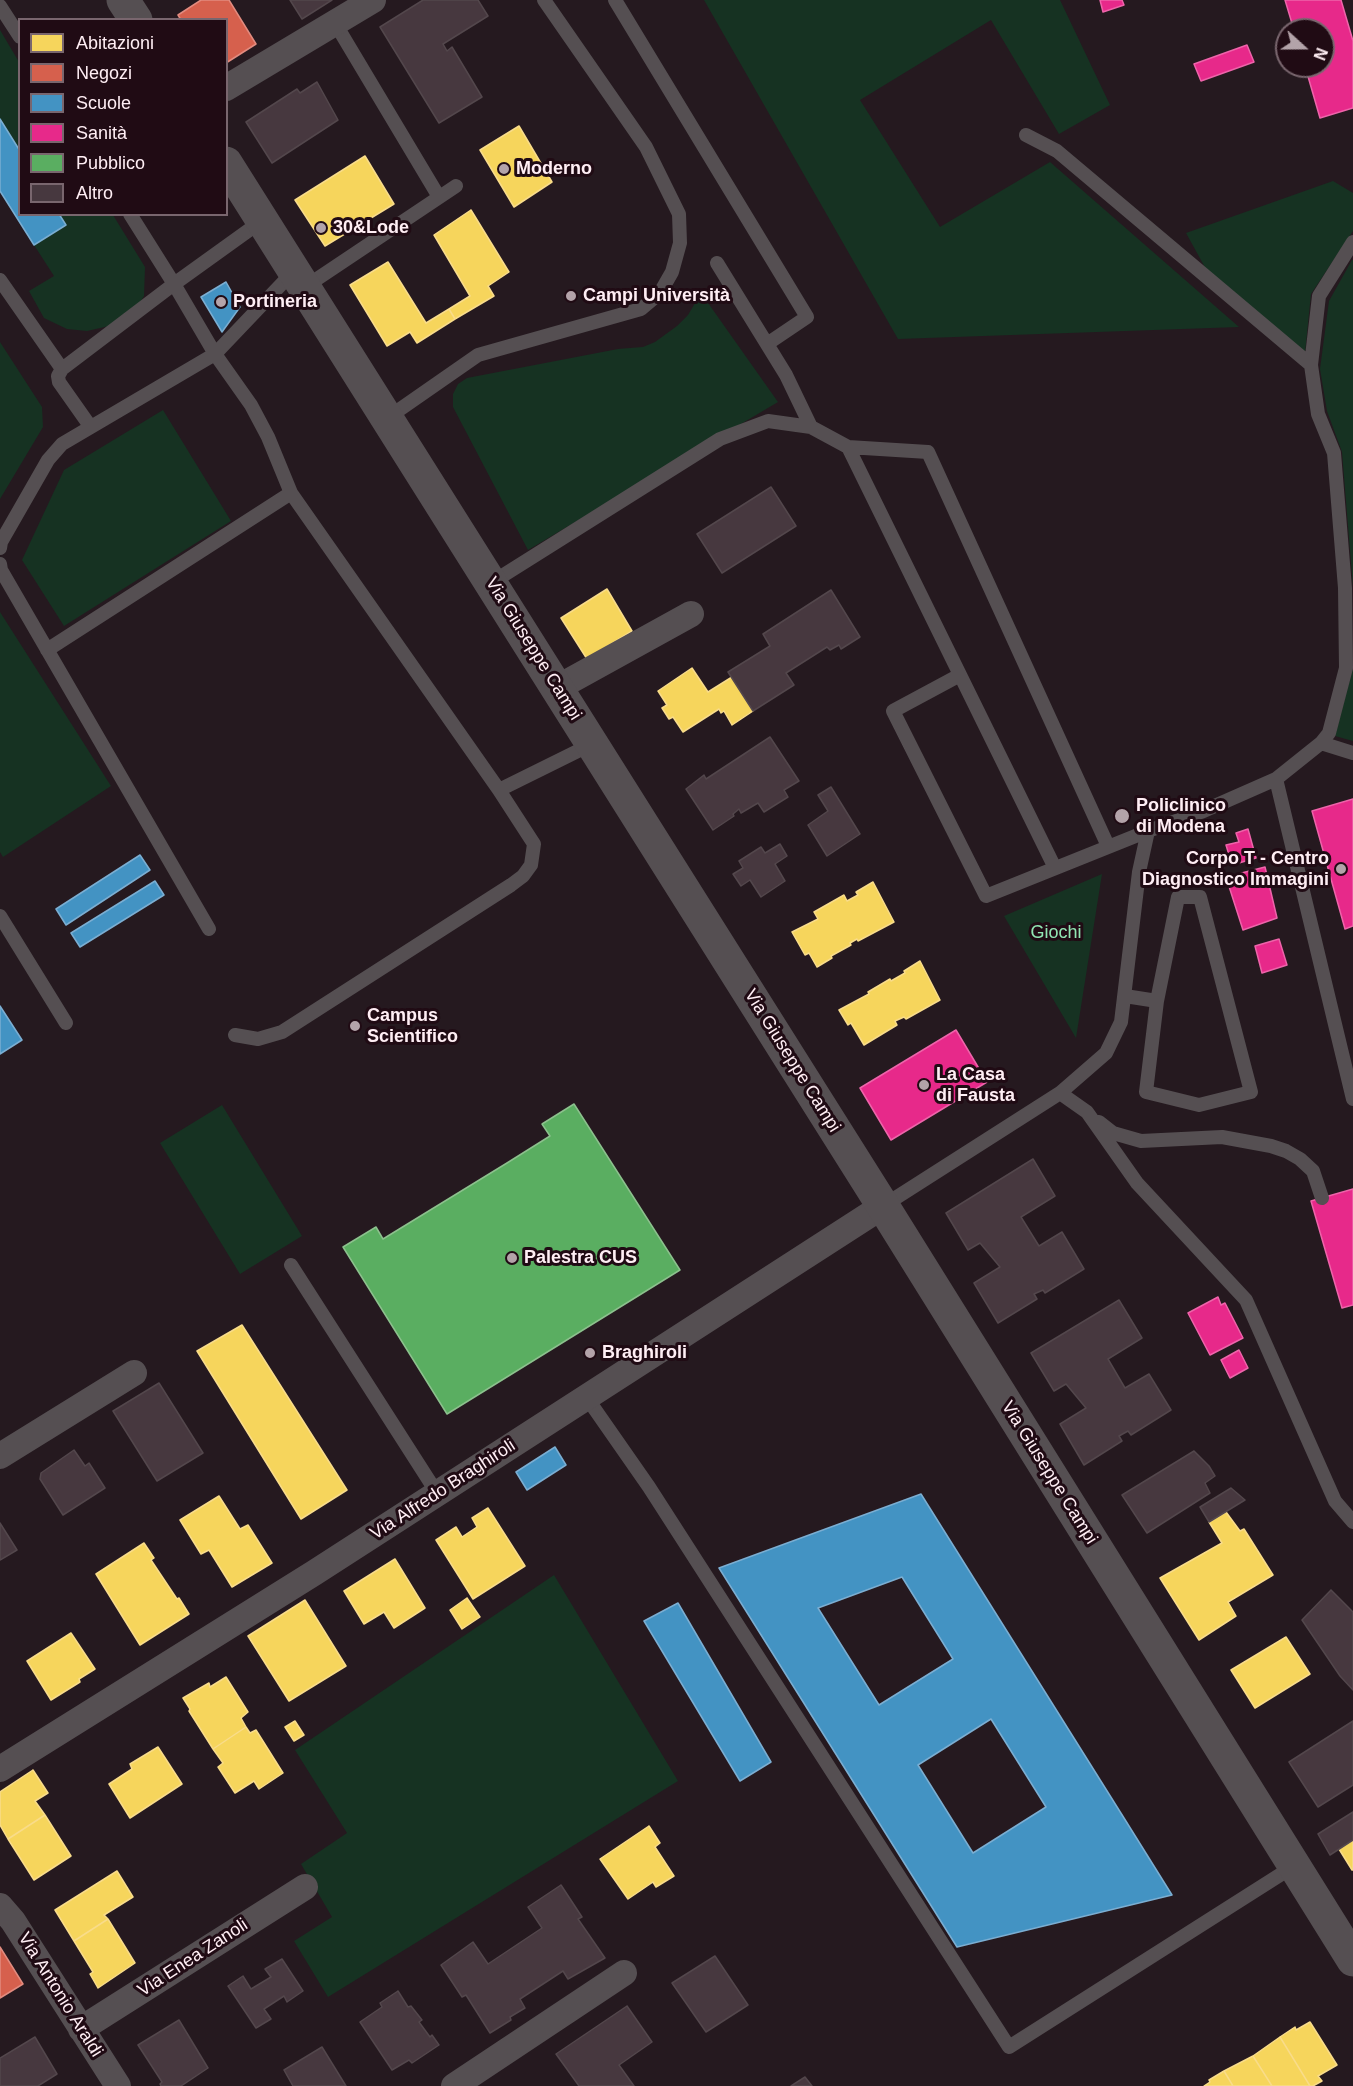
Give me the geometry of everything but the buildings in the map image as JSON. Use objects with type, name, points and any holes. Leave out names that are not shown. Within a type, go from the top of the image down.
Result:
[{"type":"street","points":[[123,0],[135,18]]},
{"type":"street","points":[[228,87],[373,0]]},
{"type":"street","name":"Via Giuseppe Campi","points":[[228,167],[884,1206],[1353,1960]]},
{"type":"street","points":[[558,688],[691,614]]},
{"type":"street","name":"Via Alfredo Braghiroli","points":[[0,1769],[314,1573],[884,1206]]},
{"type":"street","points":[[0,1456],[134,1373]]},
{"type":"street","name":"Via Enea Zanoli","points":[[81,2029],[305,1887]]},
{"type":"street","name":"Via Antonio Araldi","points":[[0,1906],[13,1921],[118,2086]]},
{"type":"street","points":[[454,2086],[624,1973]]},
{"type":"lane","points":[[386,419],[478,355],[641,309],[660,293],[672,272],[680,243],[679,214],[646,147],[544,0]]},
{"type":"lane","points":[[615,0],[807,317],[767,344]]},
{"type":"lane","points":[[0,6],[18,34]]},
{"type":"lane","points":[[335,23],[439,197]]},
{"type":"lane","points":[[1026,135],[1057,151],[1311,365]]},
{"type":"lane","points":[[0,548],[48,460],[62,444],[215,354],[299,279],[456,186]]},
{"type":"lane","points":[[131,216],[215,354],[250,405],[268,437],[291,493],[499,790],[534,844],[531,865],[523,876],[282,1032],[258,1039],[235,1035]]},
{"type":"lane","points":[[90,426],[59,382],[58,376],[62,369],[263,220]]},
{"type":"lane","points":[[960,675],[892,711],[986,896],[1108,846],[1201,812],[1276,779],[1321,743],[1329,733],[1346,668],[1345,588],[1334,453],[1318,414],[1311,365],[1319,296],[1351,248]]},
{"type":"lane","points":[[717,263],[786,375],[811,427]]},
{"type":"lane","points":[[0,280],[62,369]]},
{"type":"lane","points":[[491,583],[720,439],[768,421],[811,427],[848,447],[928,452],[1108,846]]},
{"type":"lane","points":[[848,447],[1055,868]]},
{"type":"lane","points":[[48,650],[291,493]]},
{"type":"lane","points":[[0,568],[209,929]]},
{"type":"lane","points":[[1321,743],[1353,753]]},
{"type":"lane","points":[[499,790],[592,744]]},
{"type":"lane","points":[[1276,779],[1353,1099]]},
{"type":"lane","points":[[884,1206],[1060,1093],[1106,1053],[1121,1022],[1139,872],[1148,831]]},
{"type":"lane","points":[[1178,897],[1200,897],[1251,1092],[1199,1105],[1146,1092],[1157,1001],[1178,897]]},
{"type":"lane","points":[[0,916],[66,1023]]},
{"type":"lane","points":[[1125,996],[1157,1001]]},
{"type":"lane","points":[[1060,1093],[1113,1132],[1141,1141],[1222,1137],[1286,1151],[1300,1158],[1313,1171],[1322,1198]]},
{"type":"lane","points":[[1087,1113],[1137,1183],[1246,1300],[1335,1501],[1353,1522]]},
{"type":"lane","points":[[291,1265],[437,1493]]},
{"type":"lane","points":[[586,1398],[649,1487],[1009,2047],[1294,1866]]},
{"type":"green space","points":[[704,0],[1060,0],[1110,105],[1059,134],[991,20],[860,100],[940,227],[1050,162],[1239,327],[898,339]]},
{"type":"green space","points":[[0,30],[18,60],[18,149],[0,119]]},
{"type":"green space","points":[[1333,181],[1353,193],[1353,231],[1311,294],[1305,353],[1207,271],[1186,233]]},
{"type":"green space","points":[[60,216],[114,216],[145,267],[144,296],[131,317],[109,326],[87,331],[67,329],[44,318],[29,291],[54,276],[34,245],[65,225]]},
{"type":"green space","points":[[1352,260],[1353,587],[1342,452],[1327,411],[1320,369],[1329,301]]},
{"type":"green space","points":[[701,293],[778,402],[528,550],[453,407],[453,394],[458,384],[467,378],[618,349],[643,347],[655,342],[677,326],[688,315]]},
{"type":"green space","points":[[0,342],[42,407],[43,427],[0,499]]},
{"type":"green space","points":[[163,410],[231,521],[64,626],[22,560],[64,470]]},
{"type":"green space","points":[[0,612],[111,786],[3,857],[0,852]]},
{"type":"green space","points":[[1353,668],[1353,741],[1335,736]]},
{"type":"green space","name":"Giochi","points":[[1102,874],[1076,1038],[1004,916]]},
{"type":"green space","points":[[222,1105],[302,1236],[240,1274],[160,1143]]},
{"type":"green space","points":[[554,1575],[678,1781],[328,1997],[294,1941],[332,1917],[301,1864],[347,1833],[295,1750]]},
{"type":"place","name":"Moderno","points":[[504,169]]},
{"type":"place","name":"30&Lode","points":[[321,228]]},
{"type":"place","name":"Campi Università","points":[[571,296]]},
{"type":"place","name":"Portineria","points":[[221,302]]},
{"type":"place","name":"Policlinico di Modena","points":[[1122,816]]},
{"type":"place","name":"Corpo T - Centro Diagnostico Immagini","points":[[1341,869]]},
{"type":"place","name":"Campus Scientifico","points":[[355,1026]]},
{"type":"place","name":"La Casa di Fausta","points":[[924,1085]]},
{"type":"place","name":"Palestra CUS","points":[[512,1258]]},
{"type":"place","name":"Braghiroli","points":[[590,1353]]}]
